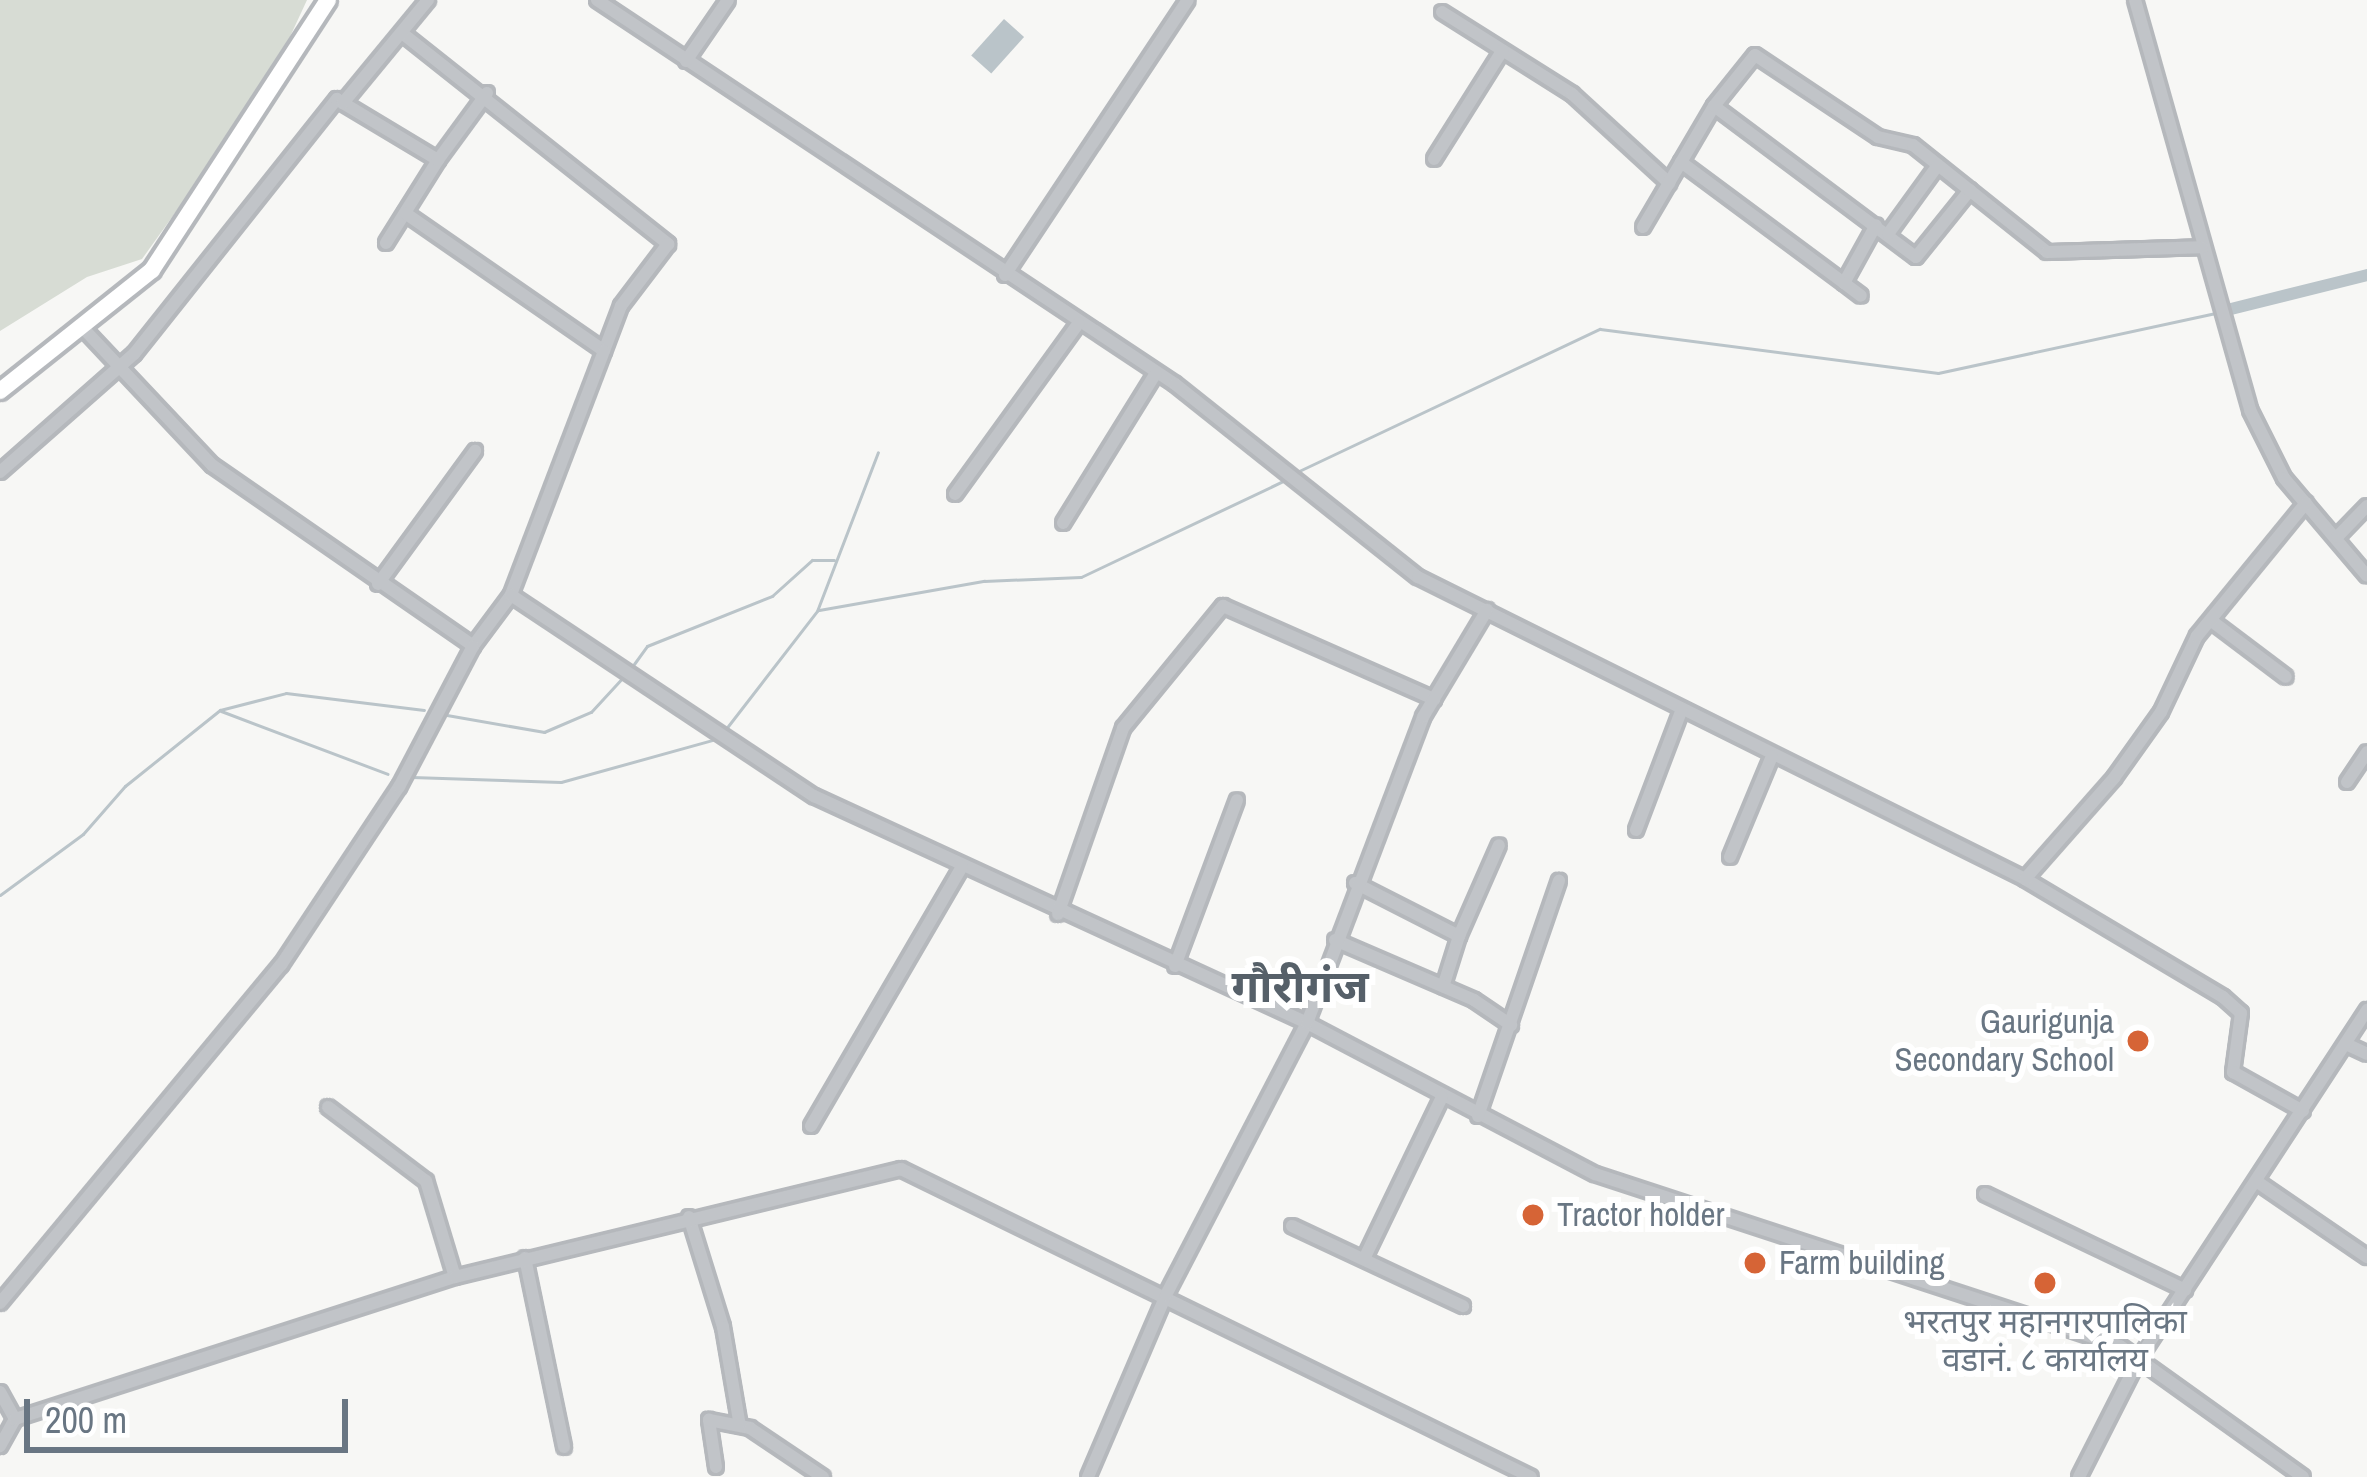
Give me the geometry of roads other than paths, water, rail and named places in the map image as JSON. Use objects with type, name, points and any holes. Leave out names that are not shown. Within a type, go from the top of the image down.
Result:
[{"type":"main road","points":[[0,391],[152,270],[328,0]]},
{"type":"street","points":[[343,103],[428,0]]},
{"type":"street","points":[[597,0],[1156,373],[1418,577],[2025,879],[2234,1004],[2242,1022],[2233,1072],[2303,1111]]},
{"type":"street","points":[[686,61],[728,0]]},
{"type":"street","points":[[1005,275],[1189,0]]},
{"type":"street","points":[[2135,0],[2250,410],[2306,503],[2367,576]]},
{"type":"street","points":[[1442,12],[1572,94],[1669,183]]},
{"type":"street","points":[[0,1303],[280,964],[399,787],[473,646],[511,595],[621,306],[668,244],[487,93],[403,33]]},
{"type":"street","points":[[1434,159],[1502,50]]},
{"type":"street","points":[[1643,226],[1745,61],[1767,58],[1878,137],[1913,145],[2057,254],[2202,247]]},
{"type":"street","points":[[386,243],[487,93]]},
{"type":"street","points":[[0,472],[119,368],[338,99],[438,160]]},
{"type":"street","points":[[1714,106],[1919,257],[1970,190]]},
{"type":"street","points":[[1681,162],[1862,296]]},
{"type":"street","points":[[1844,283],[1938,165]]},
{"type":"street","points":[[405,213],[604,351]]},
{"type":"street","points":[[955,494],[1079,323]]},
{"type":"street","points":[[82,327],[212,465],[473,646]]},
{"type":"street","points":[[1063,523],[1156,373]]},
{"type":"street","points":[[378,584],[475,451]]},
{"type":"street","points":[[2025,879],[2114,778],[2161,712],[2192,644],[2306,503]]},
{"type":"street","points":[[2337,537],[2367,506]]},
{"type":"street","points":[[511,595],[783,780],[1058,914],[1306,1023],[1478,1116],[1652,1197],[2140,1358],[2303,1477]]},
{"type":"street","points":[[1058,914],[1123,728],[1223,606],[1434,699]]},
{"type":"street","points":[[1088,1477],[1166,1295],[1306,1023],[1355,883],[1434,699],[1487,610]]},
{"type":"street","points":[[2213,622],[2286,677]]},
{"type":"street","points":[[1636,830],[1682,709]]},
{"type":"street","points":[[2347,782],[2367,752]]},
{"type":"street","points":[[1730,857],[1772,756]]},
{"type":"street","points":[[1174,966],[1237,800]]},
{"type":"street","points":[[1443,987],[1459,936],[1499,845]]},
{"type":"street","points":[[811,1126],[962,867]]},
{"type":"street","points":[[1478,1116],[1559,880]]},
{"type":"street","points":[[1355,883],[1459,936]]},
{"type":"street","points":[[1335,940],[1443,987],[1510,1025]]},
{"type":"street","points":[[2079,1477],[2140,1358],[2367,1010]]},
{"type":"street","points":[[2345,1044],[2367,1054]]},
{"type":"street","points":[[1364,1258],[1442,1097]]},
{"type":"street","points":[[328,1107],[426,1181],[455,1277]]},
{"type":"street","points":[[0,1446],[15,1420],[455,1277],[901,1169],[1532,1477]]},
{"type":"street","points":[[2256,1181],[2367,1257]]},
{"type":"street","points":[[1985,1194],[2185,1290]]},
{"type":"street","points":[[689,1217],[723,1327],[740,1426]]},
{"type":"street","points":[[1292,1226],[1463,1306]]},
{"type":"street","points":[[525,1258],[564,1447]]},
{"type":"street","points":[[0,1392],[15,1420]]},
{"type":"street","points":[[716,1466],[709,1420],[740,1426],[823,1477]]},
{"type":"waterway","points":[[2219,312],[2367,275]]},
{"type":"waterway","points":[[1299,471],[1600,329],[1938,373],[2216,313]]},
{"type":"waterway","points":[[725,730],[817,611],[878,452]]},
{"type":"waterway","points":[[819,610],[984,581],[1081,577],[1287,479]]},
{"type":"waterway","points":[[634,664],[647,646],[772,596],[812,560],[834,560]]},
{"type":"waterway","points":[[441,714],[544,732],[591,712],[625,675]]},
{"type":"waterway","points":[[0,895],[83,834],[125,786],[220,710],[286,693],[424,710]]},
{"type":"waterway","points":[[221,711],[388,774]]},
{"type":"waterway","points":[[412,777],[561,782],[720,738]]},
{"type":"place","name":"Gaurigunja Secondary School","points":[[2138,1041]]},
{"type":"place","name":"Tractor holder","points":[[1533,1215]]},
{"type":"place","name":"Farm building","points":[[1755,1263]]},
{"type":"place","name":"भरतपुर महानगरपालिका वडानं. ८ कार्यालय","points":[[2045,1283]]},
{"type":"district","name":"गौरीगंज","points":[[1300,986]]}]
